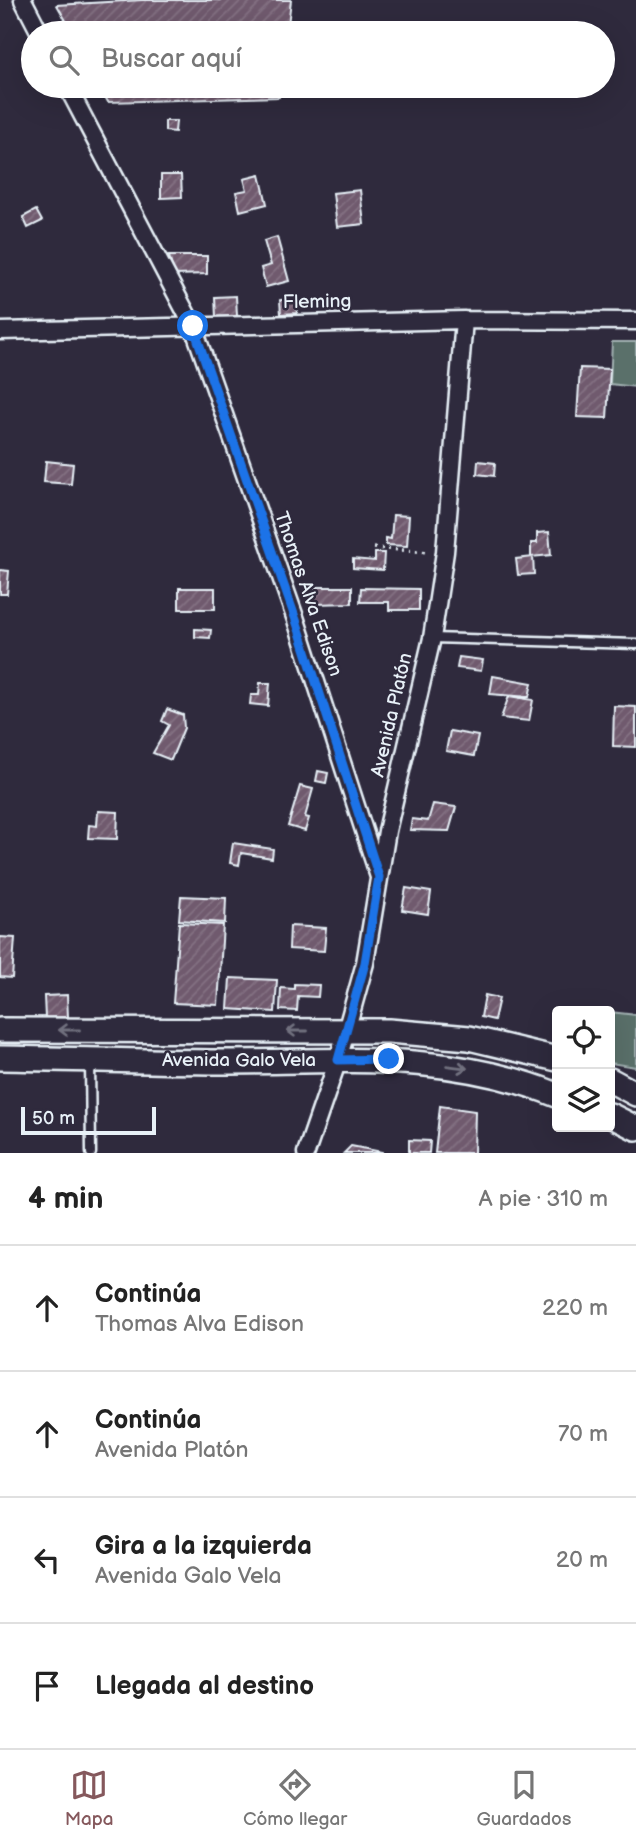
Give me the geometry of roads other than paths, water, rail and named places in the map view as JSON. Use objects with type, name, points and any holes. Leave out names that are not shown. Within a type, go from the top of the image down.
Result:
[{"type":"main road","name":"Avenida Galo Vela","points":[[0,1030],[389,1031],[469,1038],[552,1058]]},
{"type":"main road","name":"Avenida Galo Vela","points":[[0,1058],[221,1062],[389,1059],[464,1068],[552,1094]]},
{"type":"main road","points":[[615,1083],[636,1094]]},
{"type":"main road","points":[[615,1118],[636,1128]]},
{"type":"street","points":[[23,0],[34,21]]},
{"type":"street","name":"Thomas Alva Edison","points":[[73,98],[193,326],[296,620],[379,877]]},
{"type":"street","name":"Fleming","points":[[0,331],[464,320],[636,321]]},
{"type":"street","name":"Avenida Platón","points":[[306,1153],[347,1032],[365,963],[407,736],[432,638],[445,552],[464,320]]},
{"type":"lane","points":[[432,638],[636,644]]},
{"type":"lane","points":[[90,1059],[91,1153]]}]
